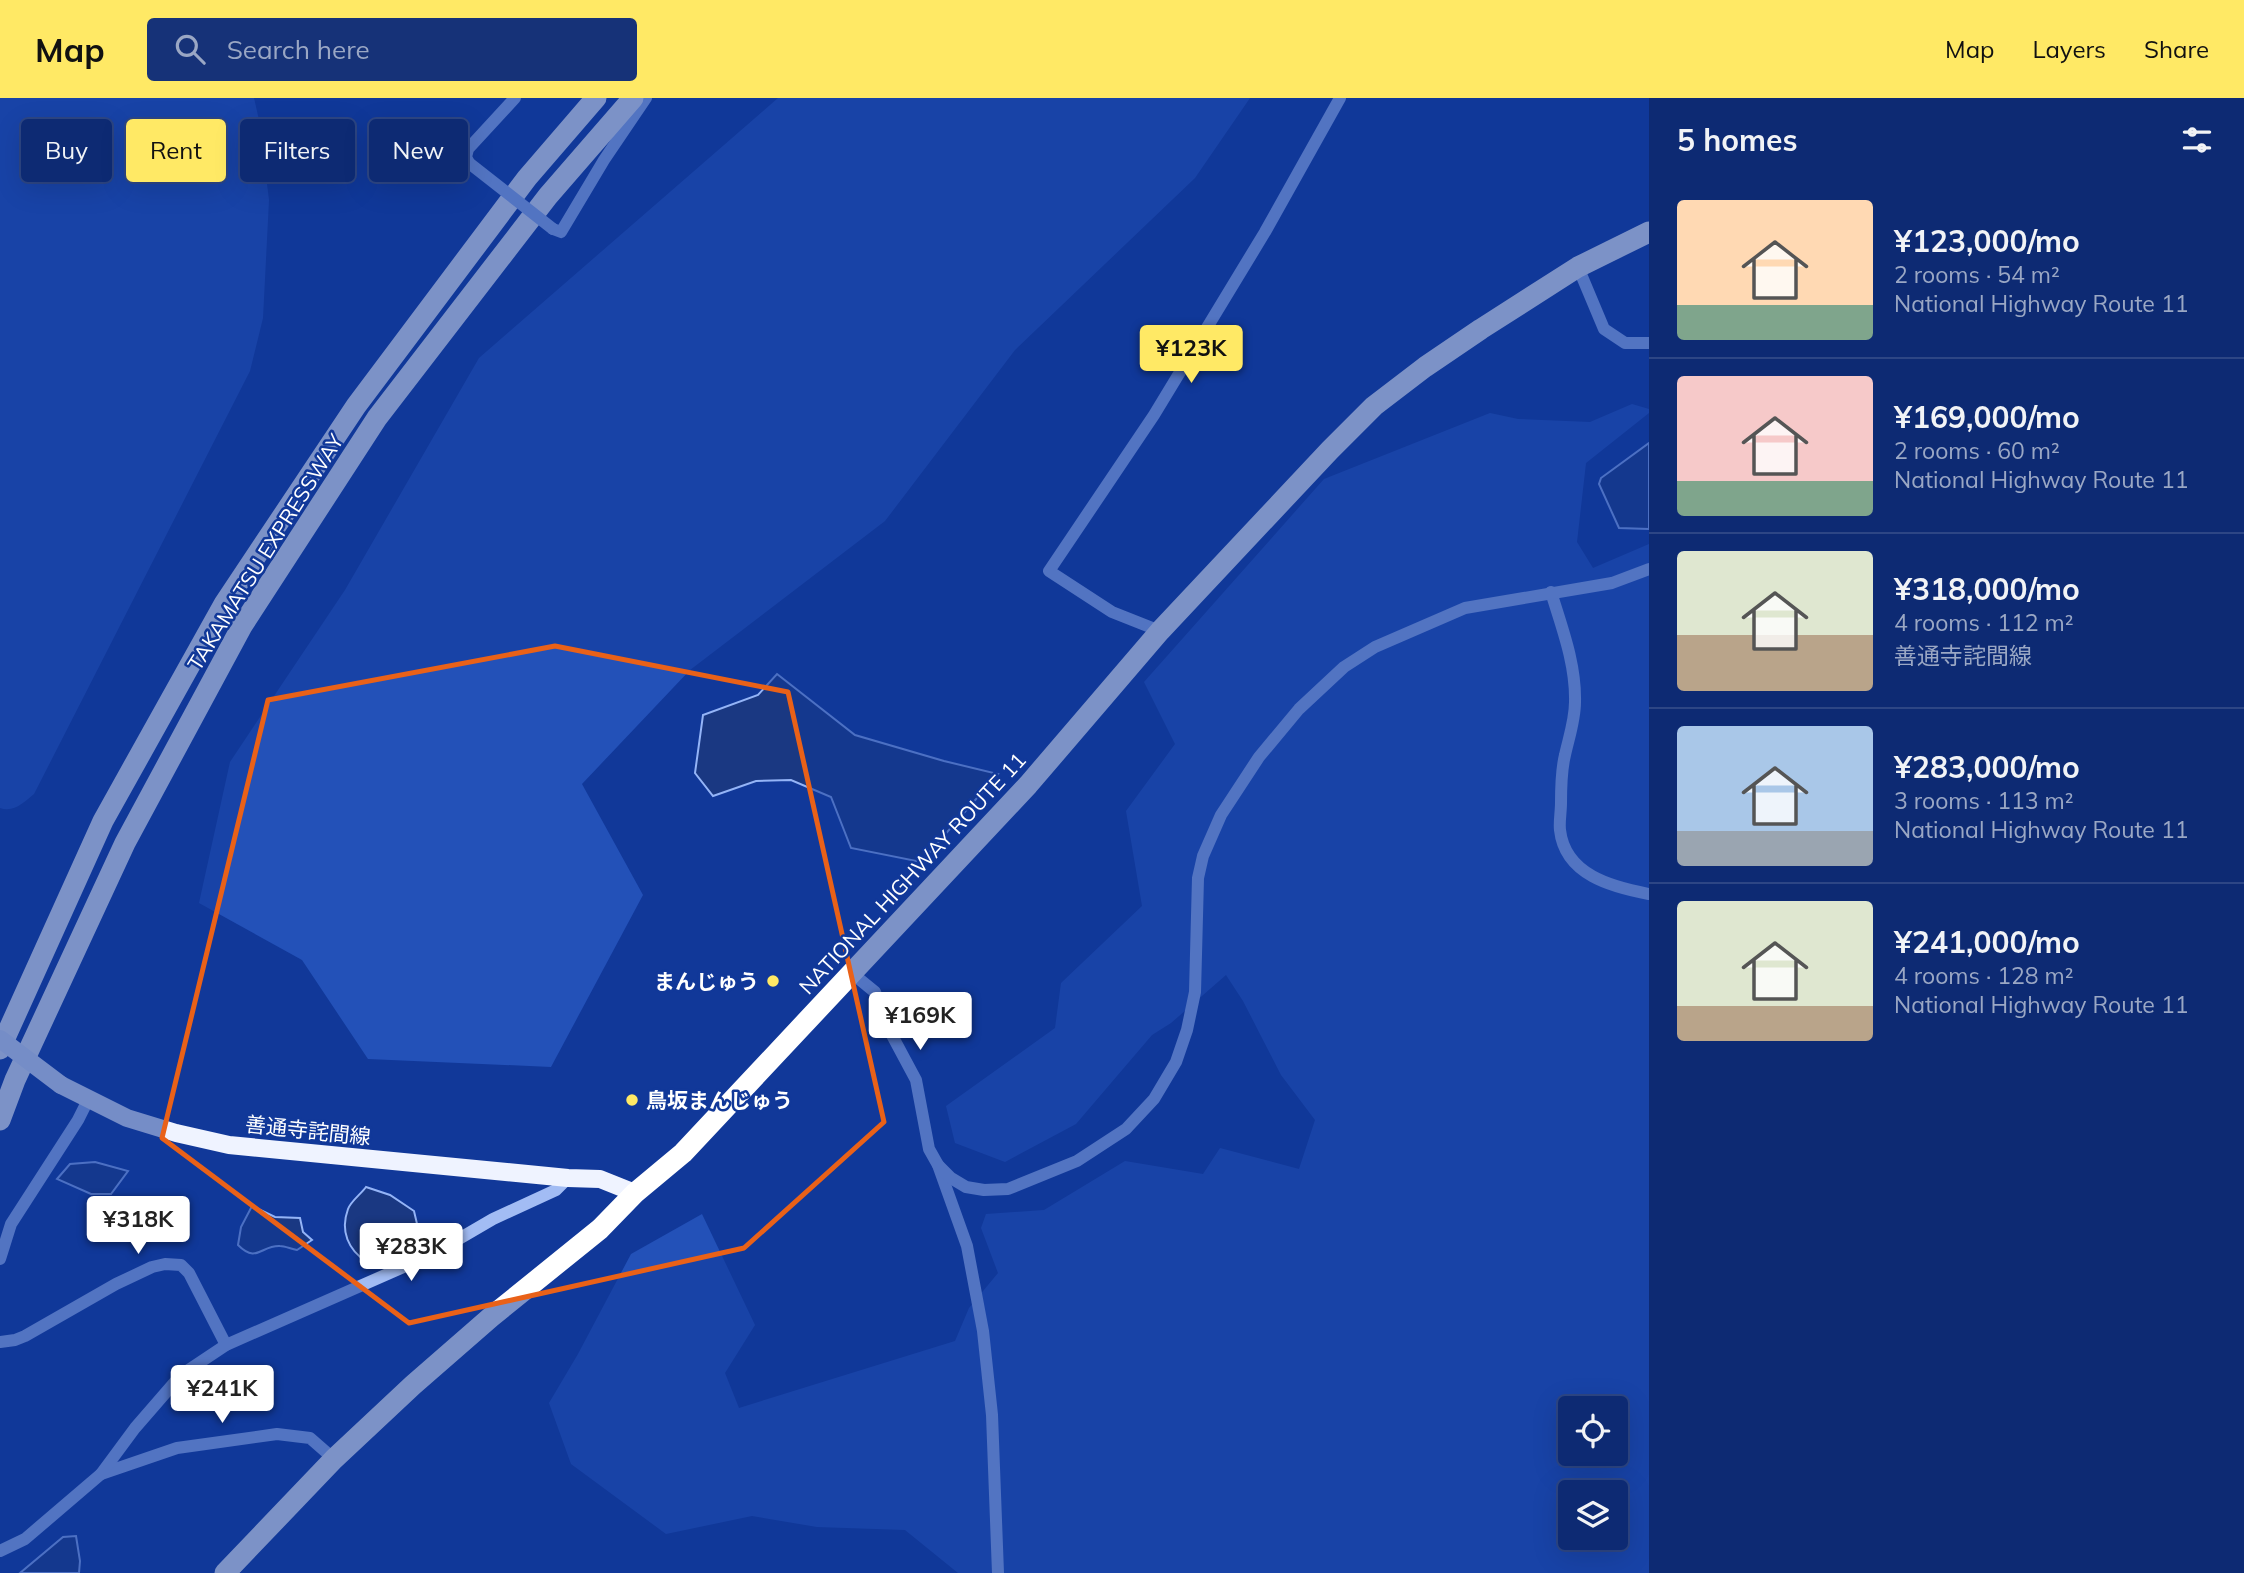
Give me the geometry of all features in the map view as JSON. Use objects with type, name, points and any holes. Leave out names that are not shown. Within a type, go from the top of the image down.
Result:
[{"type":"highway","name":"TAKAMATSU EXPRESSWAY","points":[[0,1049],[103,821],[224,604],[356,406],[527,178],[596,98]]},
{"type":"highway","name":"TAKAMATSU EXPRESSWAY","points":[[0,1120],[21,1068],[125,843],[242,626],[377,418],[548,196],[633,98]]},
{"type":"highway","name":"NATIONAL HIGHWAY ROUTE 11","points":[[225,1573],[334,1459],[413,1385],[491,1317],[600,1229],[635,1193],[683,1153],[1028,785],[1160,631],[1374,406],[1458,344],[1578,267],[1649,232]]},
{"type":"main road","name":"善通寺詫間線","points":[[0,1039],[35,1067],[88,1100],[127,1118],[176,1133],[229,1145],[600,1179],[635,1193]]},
{"type":"street","points":[[516,98],[468,149],[466,157],[469,163],[553,229],[561,232],[604,160],[646,98]]},
{"type":"street","points":[[1160,631],[1112,612],[1049,571],[1154,415],[1265,232],[1339,98]]},
{"type":"street","points":[[1578,267],[1604,329],[1625,343],[1649,343]]},
{"type":"street","points":[[938,1164],[951,1178],[966,1187],[984,1190],[1009,1189],[1077,1161],[1126,1129],[1154,1099],[1176,1062],[1187,1030],[1195,992],[1198,878],[1203,856],[1221,815],[1259,757],[1299,709],[1344,667],[1376,647],[1465,608],[1612,583],[1649,569]]},
{"type":"street","points":[[1551,592],[1566,639],[1575,686],[1572,730],[1564,757],[1562,778],[1560,831],[1566,853],[1577,866],[1597,880],[1649,894]]},
{"type":"street","points":[[852,974],[875,992],[886,1024],[916,1080],[929,1149],[938,1164],[967,1246],[983,1331],[992,1415],[998,1573]]},
{"type":"street","points":[[0,1259],[11,1224],[88,1100]]},
{"type":"street","points":[[0,1551],[24,1539],[101,1474],[135,1428],[181,1376],[226,1345],[433,1254],[493,1219],[556,1190],[568,1178]]},
{"type":"street","points":[[0,1342],[24,1336],[116,1284],[152,1267],[165,1264],[181,1265],[189,1273],[226,1345]]},
{"type":"street","points":[[101,1474],[177,1448],[277,1434],[310,1438],[334,1459]]},
{"type":"highlighted area","points":[[555,646],[788,692],[884,1122],[744,1248],[409,1323],[162,1138],[268,700]]},
{"type":"shaded area","points":[[0,98],[254,98],[259,119],[240,119],[240,182],[267,182],[269,200],[263,318],[250,371],[34,794],[18,806],[0,808]]},
{"type":"shaded area","points":[[778,98],[1250,98],[1195,178],[1015,350],[885,521],[690,670],[582,784],[643,895],[551,1067],[368,1059],[302,960],[199,903],[230,762],[345,590],[479,358]]},
{"type":"shaded area","points":[[1632,404],[1649,409],[1649,413],[1586,463],[1577,542],[1593,568],[1649,544],[1649,1573],[958,1573],[905,1530],[817,1527],[752,1516],[666,1534],[571,1464],[549,1403],[631,1254],[702,1214],[755,1325],[725,1373],[739,1408],[955,1341],[969,1308],[998,1273],[981,1228],[986,1214],[1044,1210],[1125,1161],[1203,1174],[1220,1148],[1299,1169],[1315,1120],[1281,1075],[1243,1001],[1226,975],[1171,1023],[1152,1035],[1076,1124],[1005,1162],[955,1143],[946,1106],[1055,1028],[1061,983],[1142,906],[1126,811],[1175,744],[1144,682],[1324,479],[1490,413],[1518,419],[1590,422]]},
{"type":"shaded area","points":[[1649,443],[1649,529],[1619,528],[1599,484],[1601,478]]},
{"type":"shaded area","points":[[777,674],[855,735],[998,774],[921,862],[851,848],[831,797],[791,780],[756,781],[713,796],[695,773],[703,715],[758,695]]},
{"type":"shaded area","points":[[95,1162],[128,1171],[111,1194],[91,1194],[57,1179],[70,1164]]},
{"type":"shaded area","points":[[366,1187],[390,1195],[414,1211],[418,1228],[397,1251],[367,1262],[355,1252],[345,1232],[349,1206]]},
{"type":"shaded area","points":[[252,1206],[275,1217],[300,1218],[303,1232],[312,1240],[297,1250],[274,1246],[255,1253],[244,1250],[238,1245],[241,1227]]},
{"type":"shaded area","points":[[76,1536],[79,1573],[20,1573],[63,1537]]},
{"type":"place","name":"まんじゅう","points":[[773,981]]},
{"type":"place","name":"鳥坂まんじゅう","points":[[632,1100]]}]
